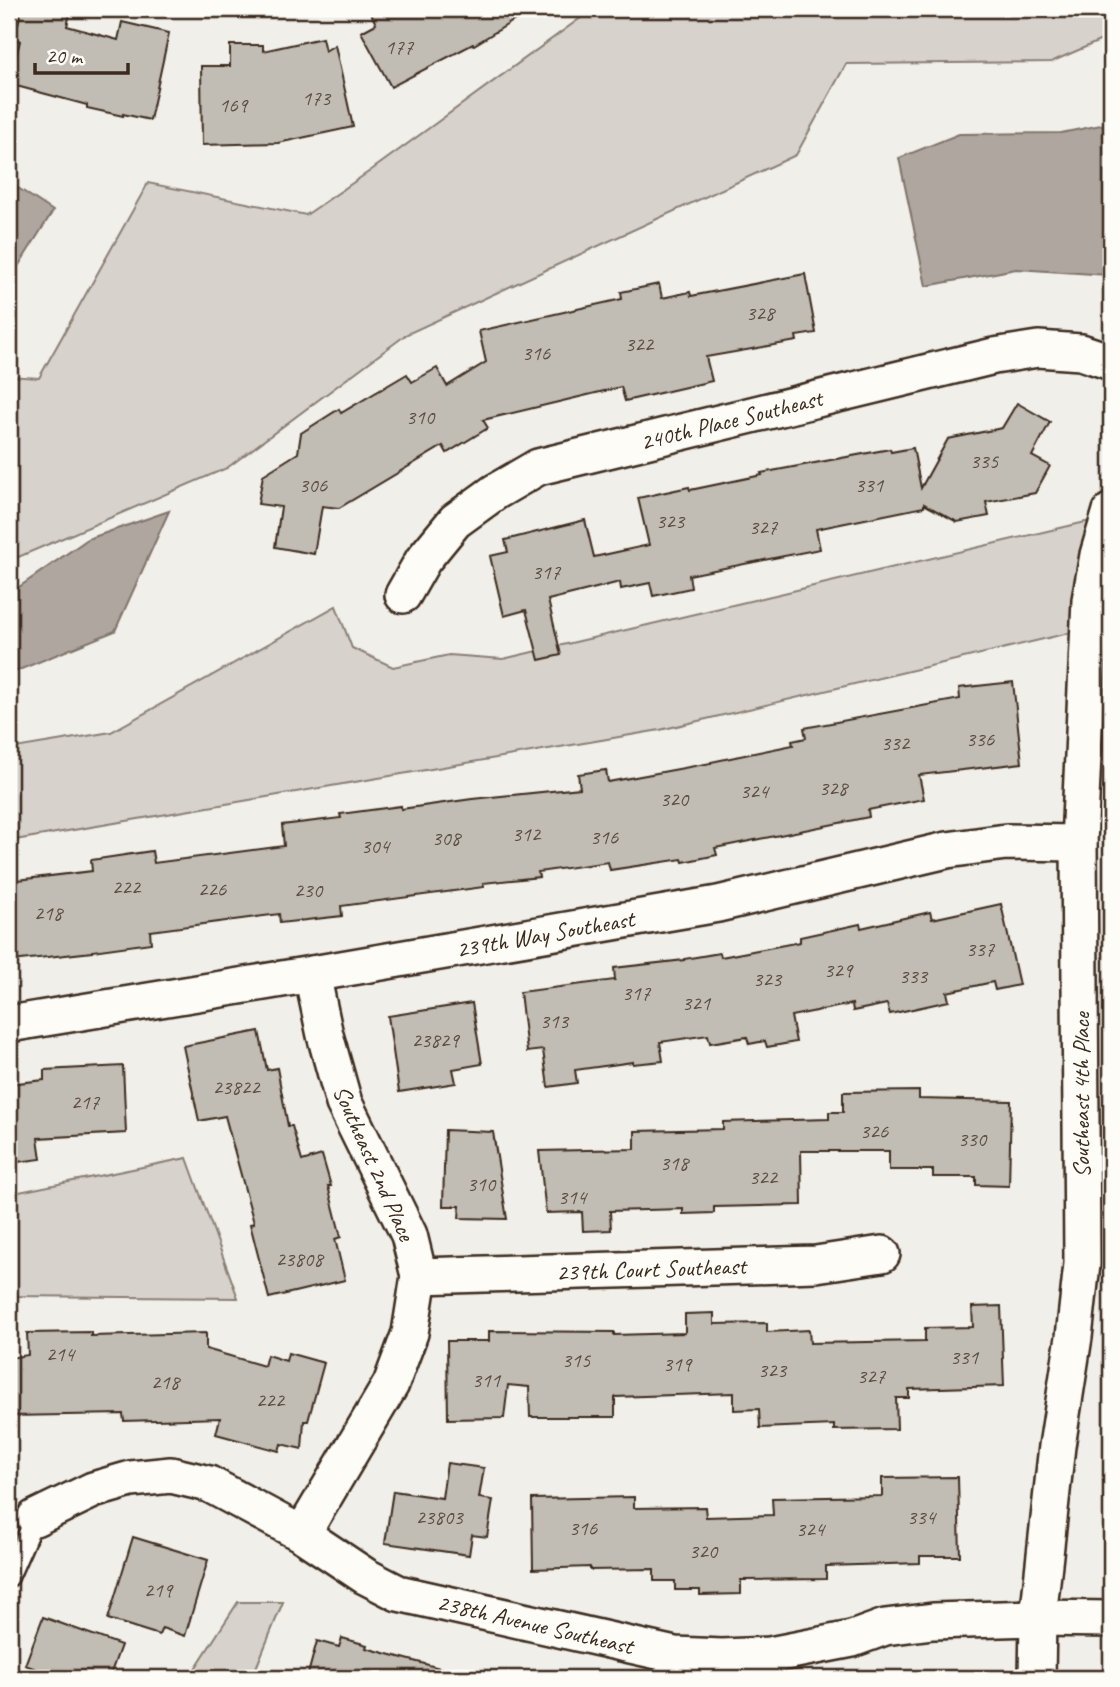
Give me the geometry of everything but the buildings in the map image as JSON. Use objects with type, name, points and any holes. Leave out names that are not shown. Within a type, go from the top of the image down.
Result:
[{"type":"street","name":"240th Place Southeast","points":[[403,595],[423,560],[455,521],[495,492],[538,467],[994,356],[1038,349],[1080,352],[1111,362]]},
{"type":"street","name":"Southeast 4th Place","points":[[1037,1678],[1038,1618],[1057,1446],[1082,1264],[1079,843],[1090,600],[1098,555],[1111,511]]},
{"type":"street","name":"239th Way Southeast","points":[[9,1024],[718,904],[947,850],[1006,842],[1079,843]]},
{"type":"street","name":"Southeast 2nd Place","points":[[302,1534],[391,1384],[410,1333],[419,1276],[409,1235],[344,1103],[312,974]]},
{"type":"street","name":"239th Court Southeast","points":[[419,1276],[816,1264],[882,1254]]},
{"type":"street","name":"238th Avenue Southeast","points":[[35,1518],[93,1490],[131,1479],[172,1475],[209,1484],[302,1534],[365,1576],[398,1593],[675,1655],[770,1655],[852,1639],[885,1627],[933,1621],[1111,1619]]},
{"type":"lane","points":[[9,1577],[35,1518]]},
{"type":"shaded area","points":[[593,9],[1111,9],[1111,36],[1051,62],[846,64],[796,155],[407,334],[227,468],[9,561],[9,376],[39,378],[148,183],[306,215]]},
{"type":"shaded area","points":[[1111,123],[1111,266],[1108,275],[1016,269],[926,286],[899,158],[959,134],[1061,133]]},
{"type":"shaded area","points":[[9,182],[53,211],[12,276],[9,276]]},
{"type":"shaded area","points":[[169,511],[115,631],[9,674],[9,594],[88,539]]},
{"type":"shaded area","points":[[1111,516],[1111,623],[660,730],[9,841],[9,749],[111,732],[336,606],[352,648],[393,667],[449,655],[503,659]]},
{"type":"shaded area","points":[[187,1158],[238,1298],[9,1296],[9,1194]]},
{"type":"shaded area","points":[[238,1602],[283,1602],[252,1678],[189,1678]]}]
